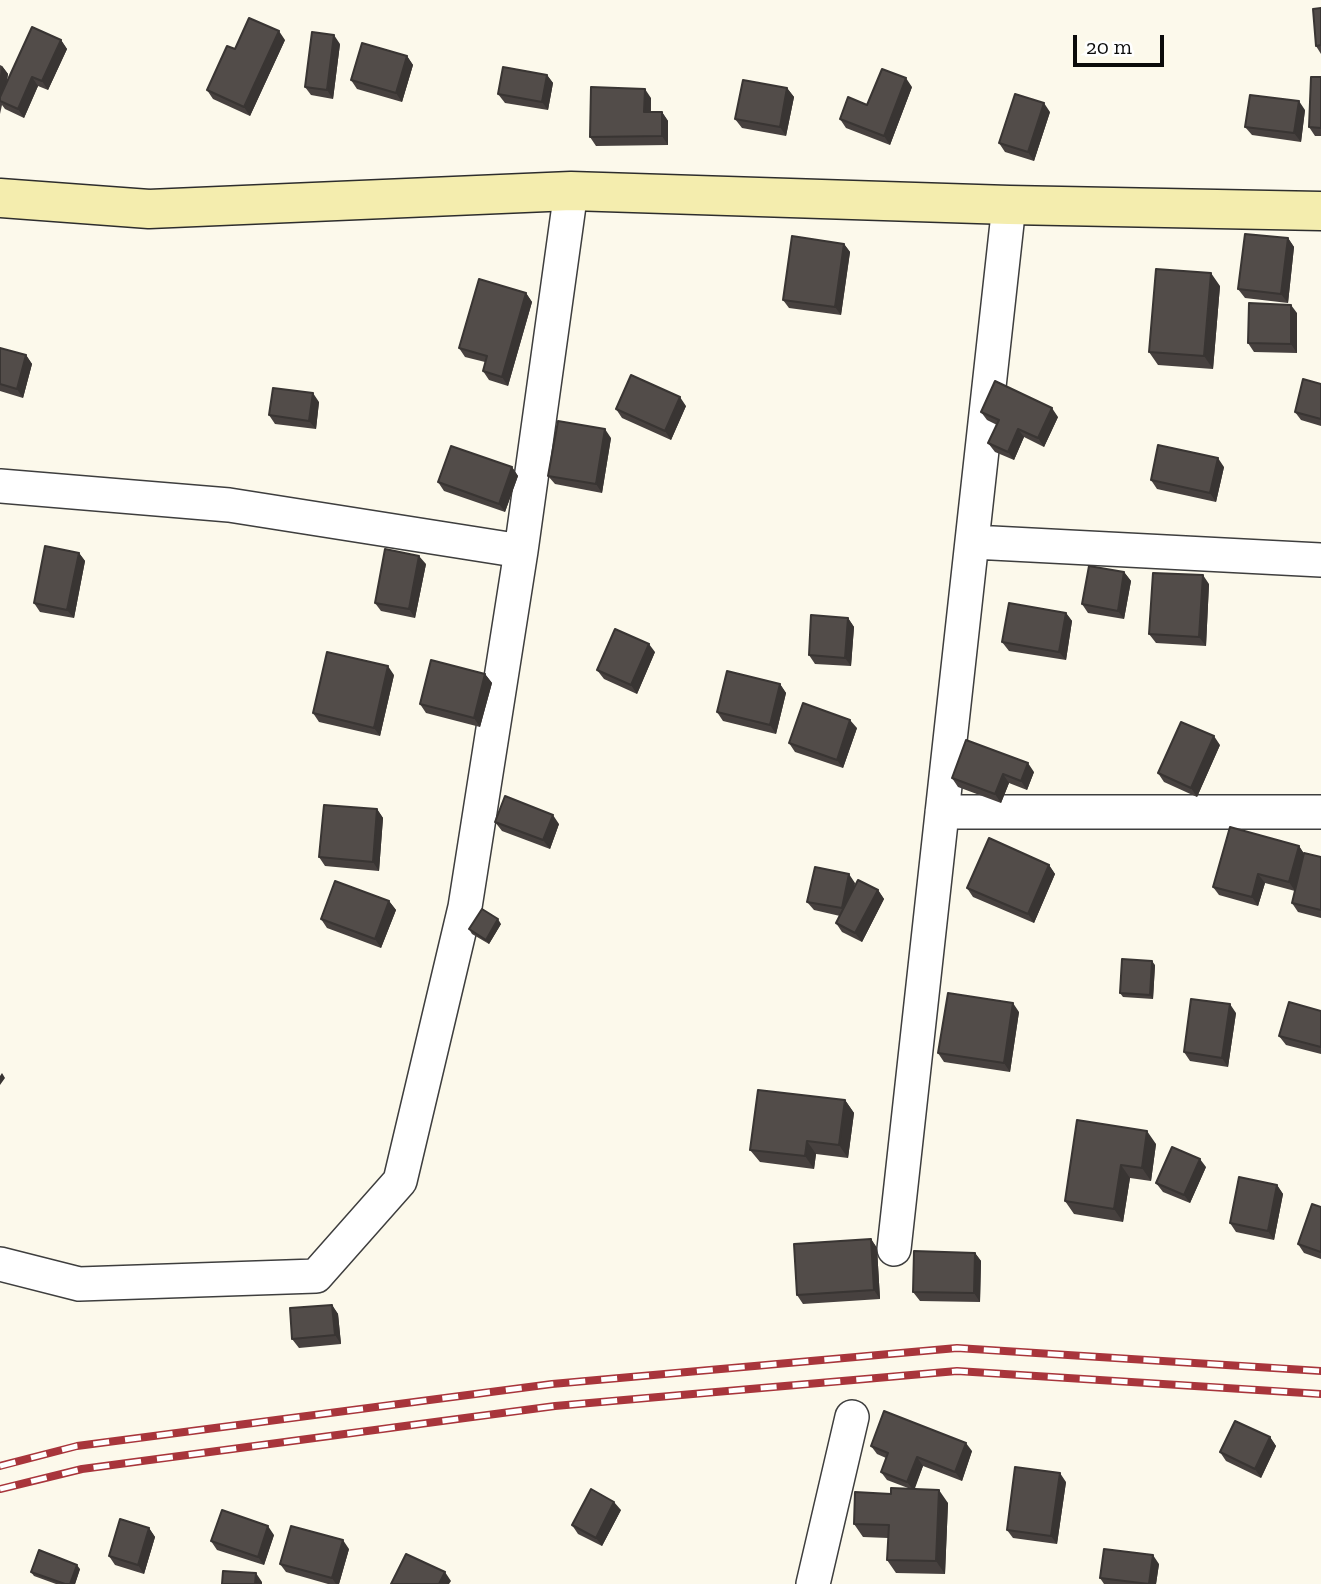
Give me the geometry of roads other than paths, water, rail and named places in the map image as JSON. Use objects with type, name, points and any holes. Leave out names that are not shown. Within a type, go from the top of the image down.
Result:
[{"type":"street","points":[[0,198],[149,209],[571,191],[1009,205],[1321,211]]},
{"type":"street","points":[[0,1264],[79,1284],[316,1276],[400,1181],[465,907],[521,551],[571,191]]},
{"type":"street","points":[[894,1249],[1009,205]]},
{"type":"street","points":[[0,486],[229,505],[521,551]]},
{"type":"street","points":[[972,542],[1321,560]]},
{"type":"street","points":[[942,812],[1321,812]]},
{"type":"street","points":[[813,1584],[852,1417]]},
{"type":"railway","points":[[0,1466],[77,1446],[552,1384],[957,1348],[1321,1371]]},
{"type":"railway","points":[[0,1489],[82,1469],[555,1406],[957,1371],[1321,1394]]}]
